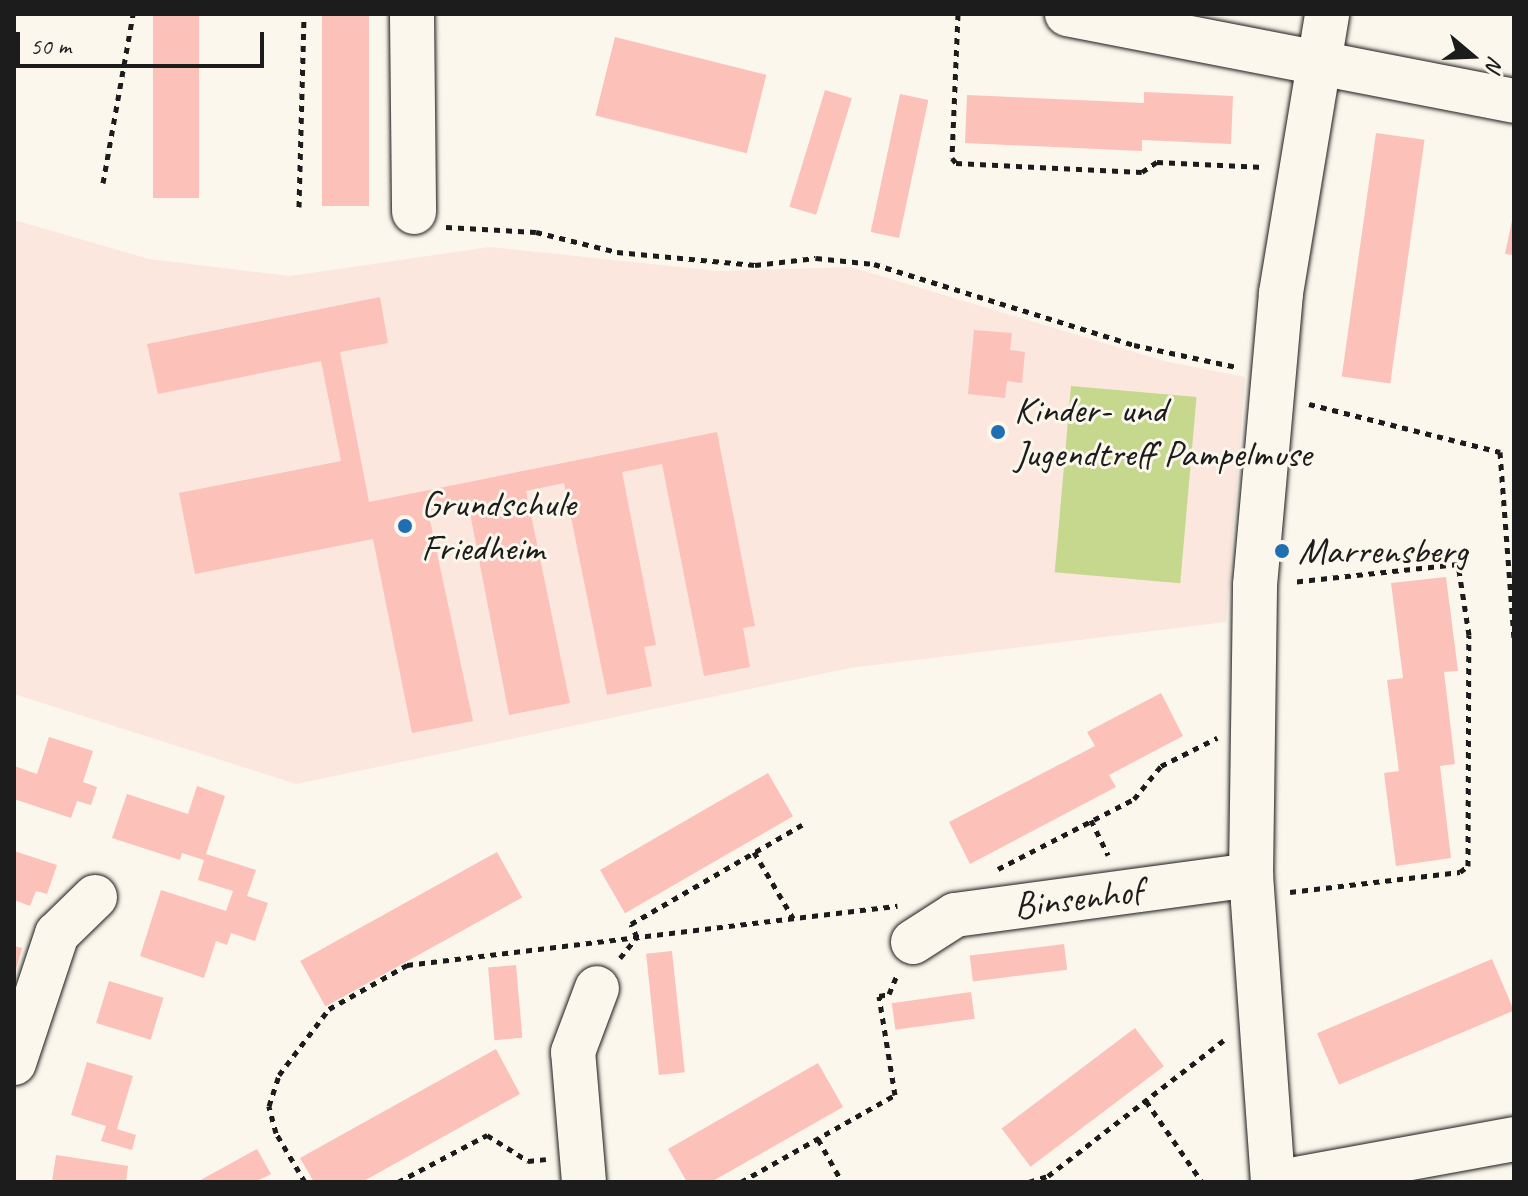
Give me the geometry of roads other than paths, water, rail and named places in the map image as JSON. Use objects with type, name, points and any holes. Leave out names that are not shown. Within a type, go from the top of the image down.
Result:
[{"type":"street","points":[[412,14],[414,212]]},
{"type":"street","points":[[1067,14],[1514,101]]},
{"type":"street","points":[[1273,1182],[1251,875],[1250,722],[1255,585],[1270,386],[1327,14]]},
{"type":"street","name":"Binsenhof","points":[[908,917],[955,915],[1251,875]]},
{"type":"street","points":[[14,1063],[57,934],[95,897]]},
{"type":"street","points":[[584,1182],[573,1052],[597,988]]},
{"type":"street","points":[[1280,1182],[1514,1139]]},
{"type":"place","name":"Kinder- und Jugendtreff Pampelmuse","points":[[998,432]]},
{"type":"place","name":"Grundschule Friedheim","points":[[405,526]]},
{"type":"place","name":"Marrensberg","points":[[1282,551]]}]
